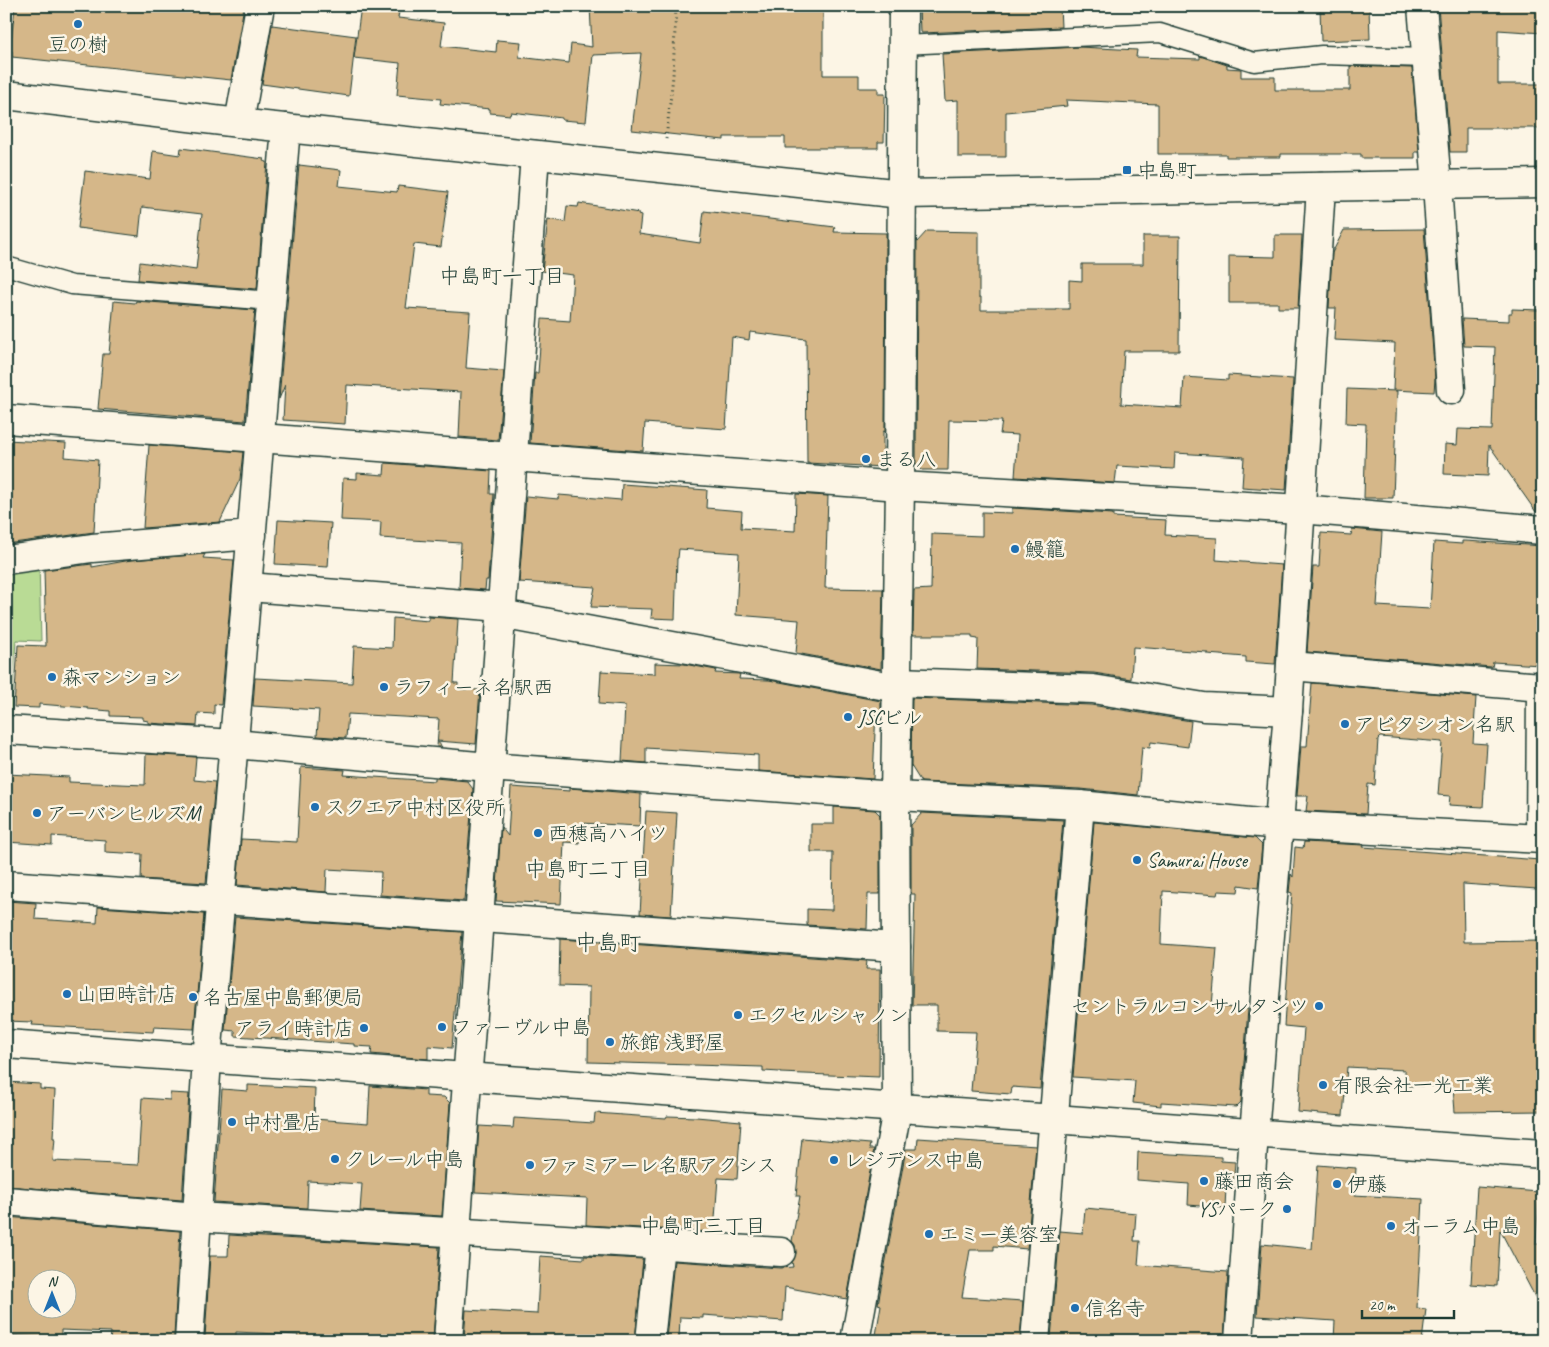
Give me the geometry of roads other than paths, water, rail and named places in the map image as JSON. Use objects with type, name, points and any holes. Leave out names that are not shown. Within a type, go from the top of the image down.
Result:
[{"type":"street","points":[[239,123],[260,6]]},
{"type":"street","points":[[855,1341],[897,1109],[895,796],[900,486],[903,6]]},
{"type":"street","points":[[1422,6],[1451,390]]},
{"type":"street","points":[[6,95],[535,156],[902,194],[1543,183]]},
{"type":"street","points":[[188,1341],[207,1059],[286,128]]},
{"type":"street","points":[[448,1341],[535,156]]},
{"type":"street","points":[[1239,1341],[1288,711],[1321,187]]},
{"type":"street","points":[[6,419],[900,486],[1301,509],[1543,530]]},
{"type":"street","points":[[6,560],[92,548],[252,536]]},
{"type":"street","points":[[248,587],[501,611],[897,685],[1092,689],[1204,707],[1288,711]]},
{"type":"street","points":[[6,730],[234,744],[490,768],[895,796],[1080,805],[1279,825],[1542,839],[1541,687],[1291,666]]},
{"type":"street","points":[[1035,1341],[1080,805]]},
{"type":"street","points":[[6,885],[896,947]]},
{"type":"street","points":[[6,1044],[1543,1154]]},
{"type":"street","points":[[6,1202],[197,1217],[781,1252]]},
{"type":"street","points":[[650,1341],[660,1245]]},
{"type":"lane","points":[[903,45],[1160,33],[1254,62],[1322,55],[1427,58]]},
{"type":"lane","points":[[6,266],[72,285],[272,301]]},
{"type":"place","name":"豆の樹","points":[[78,24]]},
{"type":"place","name":"中島町","points":[[1127,170]]},
{"type":"place","name":"まる八","points":[[866,459]]},
{"type":"place","name":"鰻籠","points":[[1015,549]]},
{"type":"place","name":"森マンション","points":[[52,677]]},
{"type":"place","name":"ラフィーネ名駅西","points":[[384,687]]},
{"type":"place","name":"JSCビル","points":[[848,717]]},
{"type":"place","name":"アビタシオン名駅","points":[[1345,724]]},
{"type":"place","name":"スクエア中村区役所","points":[[315,807]]},
{"type":"place","name":"アーバンヒルズM","points":[[37,813]]},
{"type":"place","name":"西穂高ハイツ","points":[[538,833]]},
{"type":"place","name":"Samurai House","points":[[1137,860]]},
{"type":"place","name":"山田時計店","points":[[67,994]]},
{"type":"place","name":"名古屋中島郵便局","points":[[193,997]]},
{"type":"place","name":"セントラルコンサルタンツ","points":[[1319,1006]]},
{"type":"place","name":"エクセルシャノン","points":[[738,1015]]},
{"type":"place","name":"ファーヴル中島","points":[[442,1027]]},
{"type":"place","name":"アライ時計店","points":[[364,1028]]},
{"type":"place","name":"旅館 浅野屋","points":[[610,1042]]},
{"type":"place","name":"有限会社一光工業","points":[[1323,1085]]},
{"type":"place","name":"中村畳店","points":[[232,1122]]},
{"type":"place","name":"クレール中島","points":[[335,1159]]},
{"type":"place","name":"レジデンス中島","points":[[834,1160]]},
{"type":"place","name":"ファミアーレ名駅アクシス","points":[[530,1165]]},
{"type":"place","name":"藤田商会","points":[[1204,1181]]},
{"type":"place","name":"伊藤","points":[[1337,1184]]},
{"type":"place","name":"YSパーク","points":[[1287,1209]]},
{"type":"place","name":"オーラム中島","points":[[1391,1226]]},
{"type":"place","name":"エミー美容室","points":[[929,1234]]},
{"type":"place","name":"信名寺","points":[[1075,1308]]},
{"type":"district","name":"中島町一丁目","points":[[502,276]]},
{"type":"district","name":"中島町二丁目","points":[[588,869]]},
{"type":"district","name":"中島町","points":[[608,942]]},
{"type":"district","name":"中島町三丁目","points":[[703,1226]]}]
